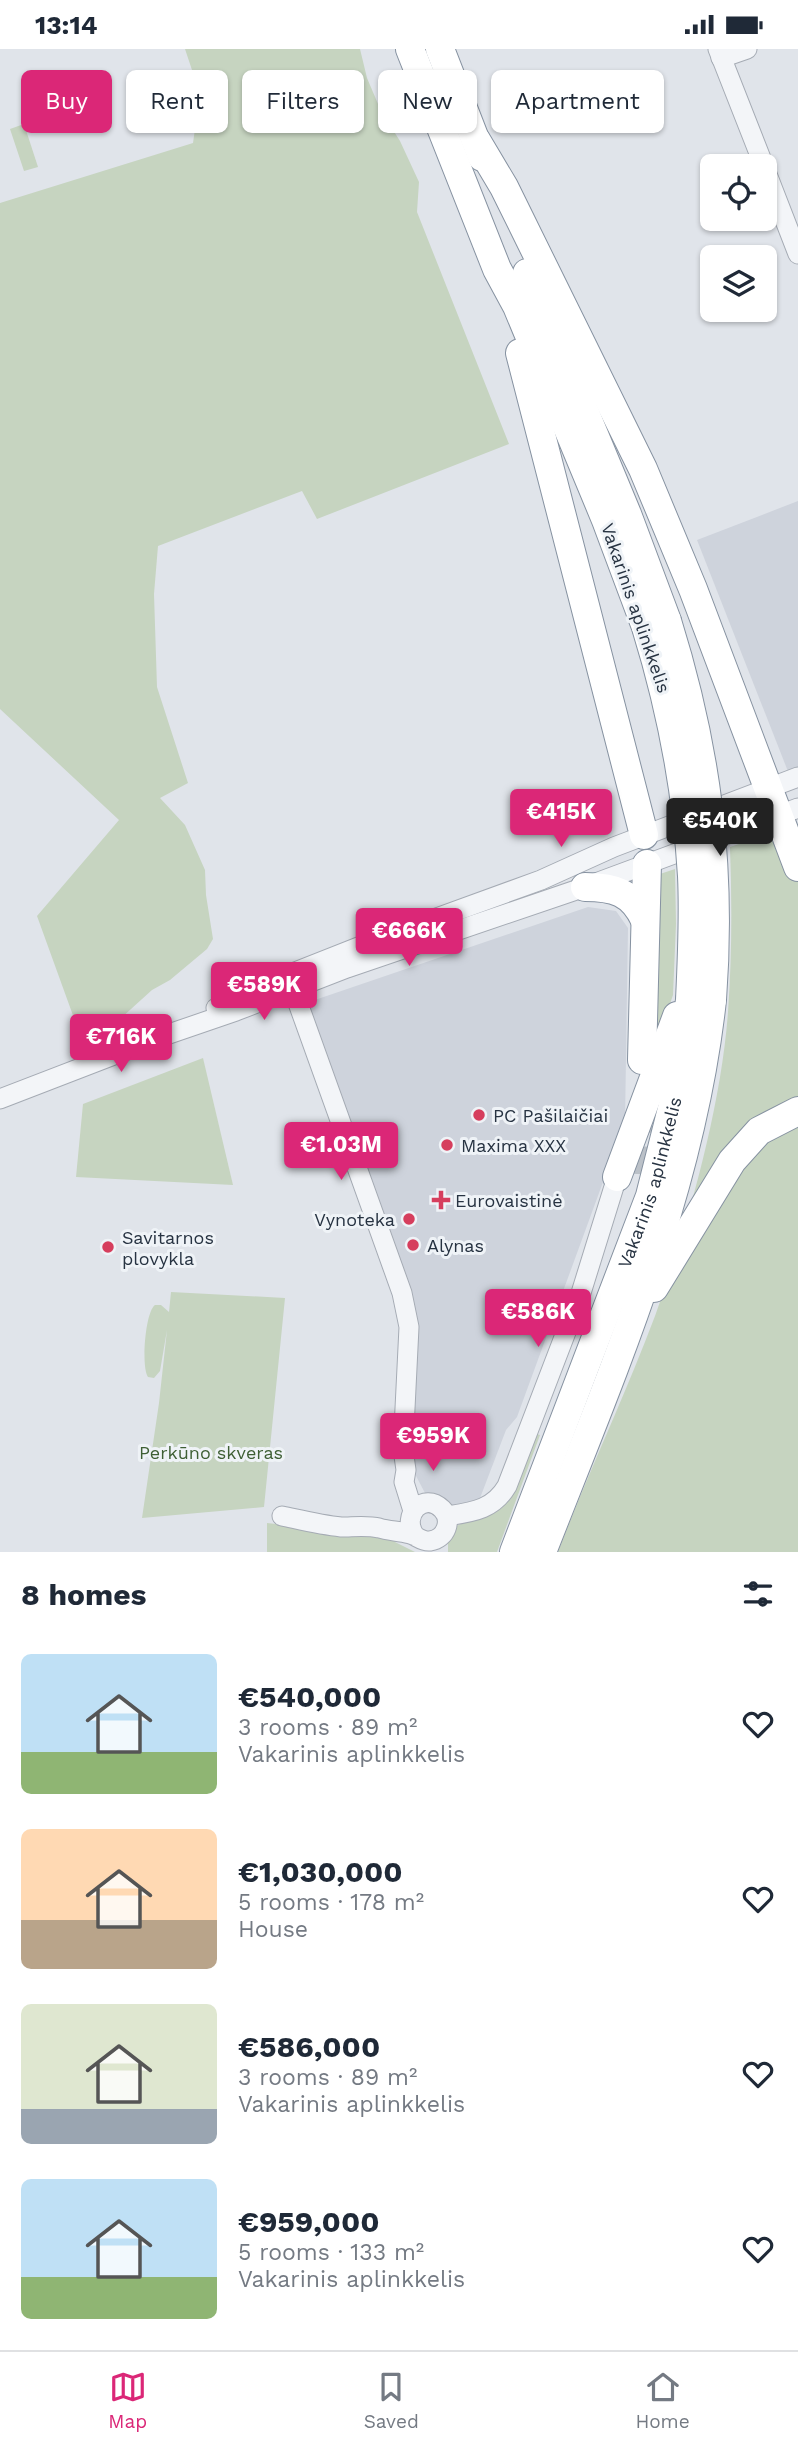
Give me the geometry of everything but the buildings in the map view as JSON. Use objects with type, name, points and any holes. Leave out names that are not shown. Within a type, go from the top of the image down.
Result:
[{"type":"highway","name":"Vakarinis aplinkkelis","points":[[410,49],[498,269],[517,306],[606,520],[657,624],[685,798],[692,878],[694,999],[702,1077],[683,1160],[627,1336],[542,1552]]},
{"type":"highway","name":"Vakarinis aplinkkelis","points":[[440,49],[514,243],[627,514],[657,624],[698,736],[710,818],[716,931],[694,999],[679,1080],[650,1196],[511,1552]]},
{"type":"highway","points":[[476,140],[504,187],[643,470],[693,589],[768,788],[788,811],[798,867]]},
{"type":"highway","points":[[498,269],[506,309],[529,384],[651,832]]},
{"type":"highway","points":[[642,1060],[647,864]]},
{"type":"highway","points":[[585,887],[617,890],[633,901],[645,920]]},
{"type":"highway","points":[[511,1552],[520,1511],[620,1239],[627,1175],[670,1036],[694,999]]},
{"type":"highway","points":[[627,1336],[732,1160],[759,1131],[798,1111]]},
{"type":"street","points":[[747,49],[719,54],[758,154]]},
{"type":"street","points":[[777,201],[798,254]]},
{"type":"street","points":[[291,982],[376,940],[541,880],[651,832],[798,777]]},
{"type":"street","points":[[0,1099],[166,1035],[236,997],[388,953],[585,887],[788,811]]},
{"type":"street","points":[[647,864],[651,832]]},
{"type":"street","points":[[291,982],[408,1316],[404,1482],[412,1513],[409,1524],[421,1542]]},
{"type":"street","points":[[282,1516],[333,1526],[378,1528],[421,1542],[433,1541],[442,1526],[495,1502],[507,1486],[627,1175]]},
{"type":"street","points":[[405,1469],[442,1526]]},
{"type":"street","points":[[378,1528],[412,1513],[423,1504],[442,1526]]},
{"type":"shaded area","points":[[798,501],[798,770],[789,774],[697,540]]},
{"type":"shaded area","points":[[588,907],[616,911],[628,928],[625,1122],[517,1417],[506,1430],[477,1506],[459,1508],[445,1505],[425,1493],[415,1474],[409,1448],[412,1320],[306,1003]]},
{"type":"green space","points":[[185,49],[360,49],[367,78],[378,104],[378,133],[395,133],[419,182],[417,212],[509,444],[317,519],[302,491],[158,546],[154,594],[157,687],[188,783],[160,798],[185,825],[205,870],[213,939],[207,949],[170,980],[152,990],[120,1019],[79,1032],[37,916],[119,820],[0,709],[0,203],[193,143],[194,133],[228,133],[228,70],[192,70]]},
{"type":"green space","points":[[21,125],[21,133],[27,133],[38,167],[24,171],[10,129]]},
{"type":"green space","points":[[798,824],[798,1552],[558,1552],[655,1316],[691,1205],[711,1126],[728,1012],[730,847]]},
{"type":"green space","points":[[675,869],[673,995],[651,1059],[657,875]]},
{"type":"green space","points":[[203,1058],[233,1185],[76,1177],[83,1104]]},
{"type":"green space","name":"Perkūno skveras","points":[[171,1292],[285,1298],[264,1507],[142,1518],[167,1330],[160,1371],[154,1378],[148,1377],[146,1372],[147,1328],[155,1305],[161,1305],[169,1312]]},
{"type":"green space","points":[[534,1433],[540,1435],[497,1552],[448,1552],[448,1543],[456,1526],[492,1514],[508,1499],[519,1478]]},
{"type":"green space","points":[[267,1523],[392,1537],[395,1542],[415,1552],[267,1552]]},
{"type":"tunnel","points":[[637,1174],[640,1126]]},
{"type":"place","name":"PC Pašilaičiai","points":[[479,1115]]},
{"type":"place","name":"Maxima XXX","points":[[447,1145]]},
{"type":"place","name":"Eurovaistinė","points":[[441,1200]]},
{"type":"place","name":"Vynoteka","points":[[409,1219]]},
{"type":"place","name":"Alynas","points":[[413,1245]]},
{"type":"place","name":"Savitarnos plovykla","points":[[108,1247]]}]
